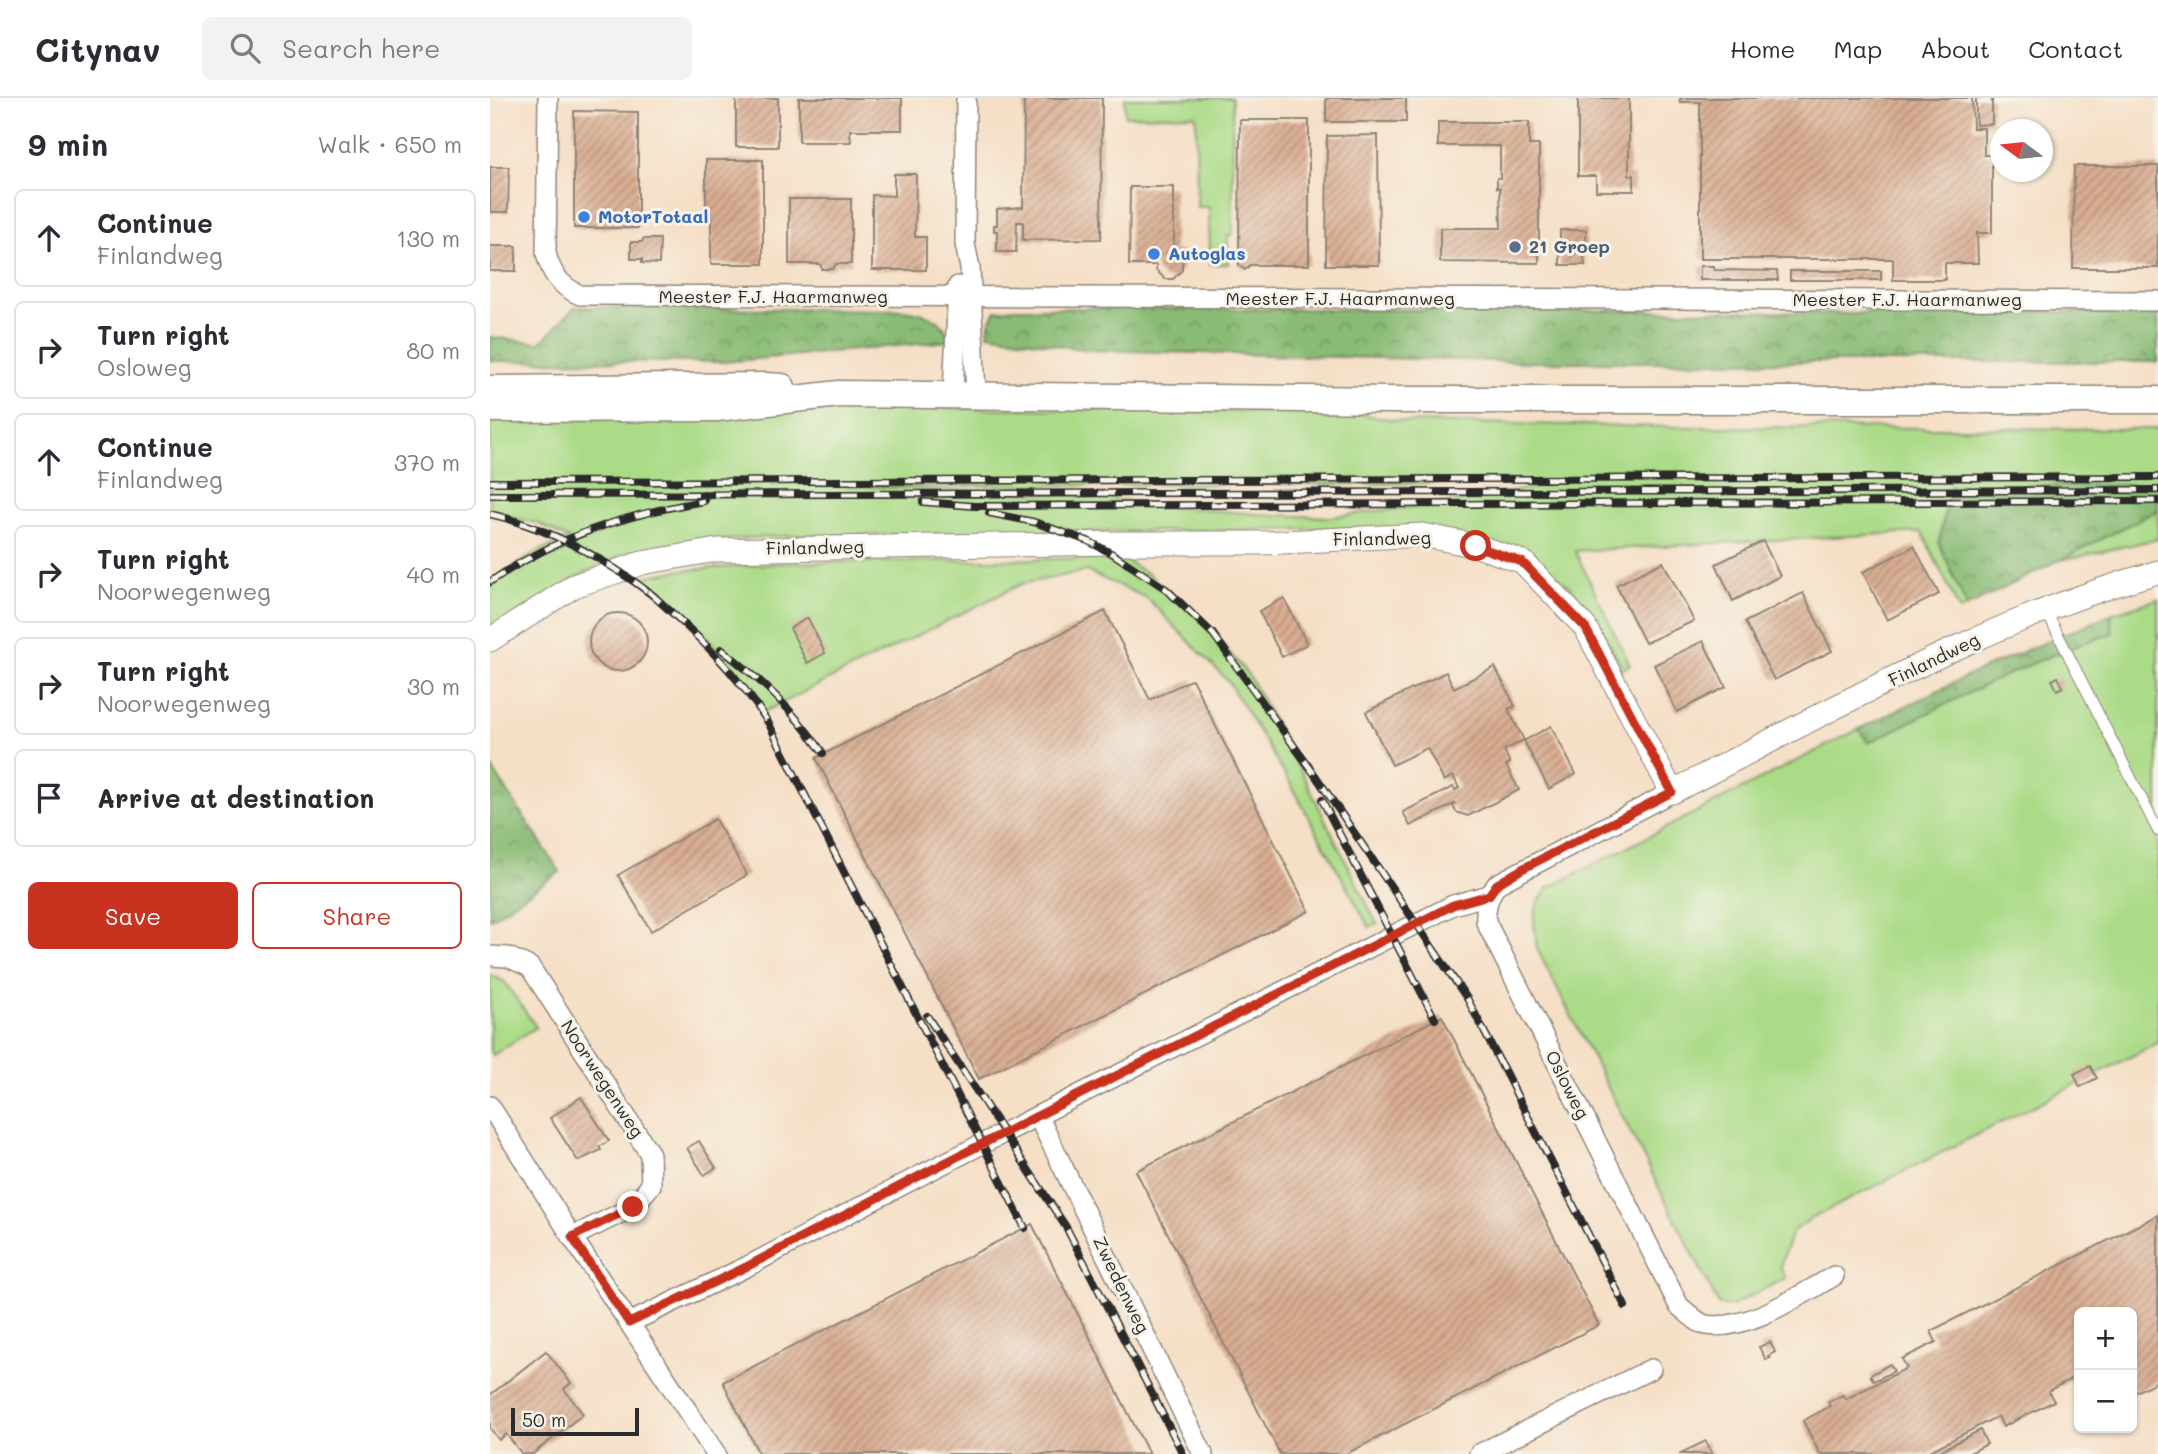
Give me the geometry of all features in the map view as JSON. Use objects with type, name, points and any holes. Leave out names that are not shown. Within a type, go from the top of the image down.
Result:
[{"type":"main road","points":[[490,389],[766,386],[839,394],[1391,401],[2158,400]]},
{"type":"main road","points":[[490,409],[718,408],[839,394]]},
{"type":"street","name":"Meester F.J. Haarmanweg","points":[[548,98],[546,253],[549,267],[556,279],[567,289],[594,297],[2158,301]]},
{"type":"street","points":[[965,395],[965,298],[959,270],[965,244],[966,98]]},
{"type":"street","name":"Finlandweg","points":[[490,640],[575,586],[642,563],[717,550],[1263,543],[1423,536],[1476,546],[1522,562],[1585,627],[1672,792],[1906,672],[2045,609],[2158,572]]},
{"type":"street","points":[[629,1323],[748,1266],[1453,905],[1489,895],[1497,884],[1522,869],[1672,792]]},
{"type":"street","name":"Osloweg","points":[[1489,895],[1485,909],[1491,935],[1679,1306],[1704,1325],[1732,1325],[1763,1313],[1834,1276]]},
{"type":"street","name":"Noorwegenweg","points":[[490,956],[508,957],[530,967],[650,1154],[651,1185],[633,1207],[572,1237]]},
{"type":"street","points":[[490,1106],[572,1237],[716,1454]]},
{"type":"street","name":"Zwedenweg","points":[[1038,1116],[1203,1454]]},
{"type":"street","points":[[1479,1454],[1651,1369]]},
{"type":"lane","points":[[2045,609],[2158,831]]},
{"type":"green space","points":[[1125,98],[1232,98],[1233,235],[1228,235],[1228,264],[1210,264],[1209,207],[1197,207],[1196,115],[1125,116]]},
{"type":"green space","points":[[575,307],[904,310],[939,321],[949,341],[725,362],[490,361],[490,337],[540,343]]},
{"type":"green space","points":[[1013,308],[1856,314],[2158,312],[2158,362],[1530,362],[1088,350],[988,334],[989,323],[996,311]]},
{"type":"green space","points":[[852,407],[1354,413],[1405,422],[1679,427],[2158,429],[2158,485],[1950,486],[1939,543],[1967,607],[1960,611],[1922,532],[1575,551],[1630,665],[1623,669],[1603,632],[1570,587],[1534,558],[1386,528],[779,536],[672,544],[631,551],[578,576],[490,630],[490,582],[537,552],[569,539],[537,523],[490,512],[490,420],[704,416]],"holes":[[[1455,482],[1548,485],[1470,500],[1330,517],[1268,515],[1149,505],[1093,495],[847,486]]]},
{"type":"green space","points":[[2158,485],[2158,510],[1967,607],[1939,543],[1950,486]]},
{"type":"green space","points":[[2158,510],[2158,539],[2058,561]]},
{"type":"green space","points":[[1122,558],[1148,574],[1200,619],[1247,673],[1296,761],[1377,924],[1369,927],[1290,783],[1228,681],[1147,598],[1086,571],[1021,584],[764,712],[724,655],[692,621],[638,578],[675,571],[781,563]]},
{"type":"green space","points":[[2158,599],[2158,1043],[1812,1218],[1792,1232],[1780,1266],[1786,1278],[1731,1306],[1719,1305],[1537,949],[1534,917],[1542,897],[1548,888],[1859,729],[1868,743],[2019,669],[2112,633],[2111,614]]},
{"type":"green space","points":[[2111,614],[2113,633],[2019,669],[1868,743],[1859,729],[1978,671]]},
{"type":"green space","points":[[490,765],[560,872],[490,919]]},
{"type":"green space","points":[[490,975],[504,981],[536,1027],[493,1055],[490,1051]]},
{"type":"building","points":[[736,98],[778,98],[778,147],[736,147]]},
{"type":"building","points":[[799,98],[902,98],[902,130],[850,130],[851,142],[799,142]]},
{"type":"building","points":[[1024,98],[1102,98],[1101,239],[1023,240],[1023,222],[1017,222],[1016,252],[997,252],[997,231],[994,231],[994,225],[997,225],[997,209],[1023,207]]},
{"type":"building","points":[[1326,98],[1406,98],[1406,122],[1326,122]]},
{"type":"building","points":[[1578,98],[1629,98],[1629,175],[1634,175],[1634,191],[1596,191],[1596,176],[1578,176]]},
{"type":"building","points":[[1680,98],[1972,98],[1973,128],[1984,128],[1984,155],[1990,155],[1992,182],[1992,233],[1977,233],[1978,263],[1945,263],[1945,280],[1893,280],[1893,259],[1700,259],[1700,102],[1680,102]]},
{"type":"building","points":[[1976,98],[1992,98],[1990,124],[1976,125]]},
{"type":"building","points":[[574,111],[638,112],[638,228],[574,228]]},
{"type":"building","points":[[1240,120],[1309,120],[1309,265],[1250,265],[1245,270],[1239,265]]},
{"type":"building","points":[[1438,122],[1529,122],[1529,145],[1539,145],[1539,263],[1440,262],[1440,228],[1501,228],[1500,188],[1497,188],[1497,178],[1500,178],[1500,146],[1438,146]]},
{"type":"building","points":[[1378,135],[1379,265],[1326,265],[1327,136]]},
{"type":"building","points":[[706,160],[763,160],[763,264],[711,264],[711,212],[706,212]]},
{"type":"building","points":[[2074,166],[2158,166],[2158,268],[2073,268]]},
{"type":"building","points":[[490,167],[509,167],[508,212],[490,212]]},
{"type":"building","points":[[894,174],[916,174],[915,237],[926,237],[926,270],[872,270],[872,195],[894,196]]},
{"type":"building","points":[[1130,187],[1174,187],[1174,251],[1182,251],[1182,270],[1173,279],[1165,279],[1156,270],[1156,265],[1129,265]]},
{"type":"building","points":[[789,199],[851,199],[851,264],[836,264],[833,269],[822,269],[820,264],[789,264]]},
{"type":"building","points":[[1560,230],[1586,230],[1586,248],[1583,249],[1585,265],[1560,265]]},
{"type":"building","points":[[643,239],[660,239],[659,264],[631,259],[631,242],[642,242]]},
{"type":"building","points":[[490,246],[516,246],[516,271],[490,271]]},
{"type":"building","points":[[1700,266],[1714,266],[1714,270],[1777,271],[1778,280],[1700,280]]},
{"type":"building","points":[[1790,271],[1881,271],[1881,280],[1790,280]]},
{"type":"building","points":[[1763,541],[1780,576],[1733,601],[1716,564]]},
{"type":"building","points":[[1914,546],[1939,594],[1887,620],[1863,572]]},
{"type":"building","points":[[1663,562],[1694,621],[1645,643],[1616,585]]},
{"type":"building","points":[[1803,593],[1832,651],[1774,680],[1745,622]]},
{"type":"building","points":[[1284,598],[1307,644],[1282,657],[1259,611]]},
{"type":"building","points":[[1105,611],[1150,700],[1192,679],[1309,911],[979,1079],[816,758]]},
{"type":"building","points":[[612,613],[624,613],[639,621],[647,636],[647,648],[639,663],[624,671],[612,671],[597,663],[589,648],[589,636],[597,621]]},
{"type":"building","points":[[808,618],[825,653],[807,663],[790,628]]},
{"type":"building","points":[[1703,641],[1726,687],[1677,712],[1654,665]]},
{"type":"building","points":[[1495,667],[1515,706],[1508,709],[1524,740],[1504,750],[1510,763],[1506,765],[1519,790],[1468,816],[1456,812],[1453,806],[1456,803],[1410,826],[1403,812],[1453,787],[1455,790],[1459,788],[1453,776],[1444,781],[1427,748],[1392,765],[1366,712],[1446,672],[1454,688]]},
{"type":"building","points":[[2058,677],[2063,687],[2057,690],[2052,680]]},
{"type":"building","points":[[1551,726],[1576,774],[1549,789],[1524,741]]},
{"type":"building","points":[[715,819],[747,875],[651,931],[618,875]]},
{"type":"building","points":[[1442,1016],[1599,1325],[1346,1454],[1280,1454],[1136,1171]]},
{"type":"building","points":[[2090,1066],[2097,1078],[2080,1087],[2074,1074]]},
{"type":"building","points":[[581,1097],[609,1141],[599,1147],[601,1150],[578,1161],[550,1118]]},
{"type":"building","points":[[699,1141],[716,1168],[704,1175],[687,1148]]},
{"type":"building","points":[[2158,1215],[2158,1381],[2137,1392],[2137,1307],[2074,1307],[2074,1378],[2048,1391],[2054,1401],[2003,1427],[1998,1416],[1930,1451],[1932,1454],[1820,1454],[1803,1421],[1830,1406],[1828,1402],[1843,1395],[1846,1399],[1907,1368],[1902,1359],[1936,1342],[1931,1331]]},
{"type":"building","points":[[1032,1224],[1149,1454],[759,1454],[723,1382]]},
{"type":"building","points":[[1770,1342],[1775,1352],[1766,1360],[1759,1347]]},
{"type":"building","points":[[546,1351],[571,1383],[564,1389],[583,1414],[533,1454],[522,1454],[506,1434],[499,1440],[490,1428],[490,1395]]},
{"type":"building","points":[[1890,1364],[1894,1371],[1874,1381],[1870,1375]]},
{"type":"building","points":[[1980,1430],[1987,1444],[1968,1454],[1934,1454]]},
{"type":"building","points":[[1706,1441],[1712,1454],[1679,1454]]},
{"type":"railway","points":[[490,482],[2158,477]]},
{"type":"railway","points":[[490,495],[2158,490]]},
{"type":"railway","points":[[490,582],[566,540],[620,520],[704,501]]},
{"type":"railway","points":[[923,502],[974,506],[2158,501]]},
{"type":"railway","points":[[989,513],[1034,522],[1088,541],[1113,554],[1166,589],[1213,634],[1315,775],[1468,1000],[1625,1306]]},
{"type":"railway","points":[[490,514],[534,528],[577,547],[617,570],[655,597]]},
{"type":"railway","points":[[648,591],[728,669],[769,724],[1025,1228]]},
{"type":"railway","points":[[721,649],[776,697],[823,753]]},
{"type":"railway","points":[[1322,800],[1435,1019]]},
{"type":"railway","points":[[927,1016],[1066,1227],[1183,1454]]},
{"type":"place","name":"MotorTotaal","points":[[584,217]]},
{"type":"place","name":"21 Groep","points":[[1515,247]]},
{"type":"place","name":"Autoglas","points":[[1154,254]]},
{"type":"route","points":[[633,1207],[572,1237],[629,1323],[748,1266],[1453,905],[1489,895],[1497,884],[1522,869],[1672,792],[1585,627],[1522,562],[1476,546]]}]
